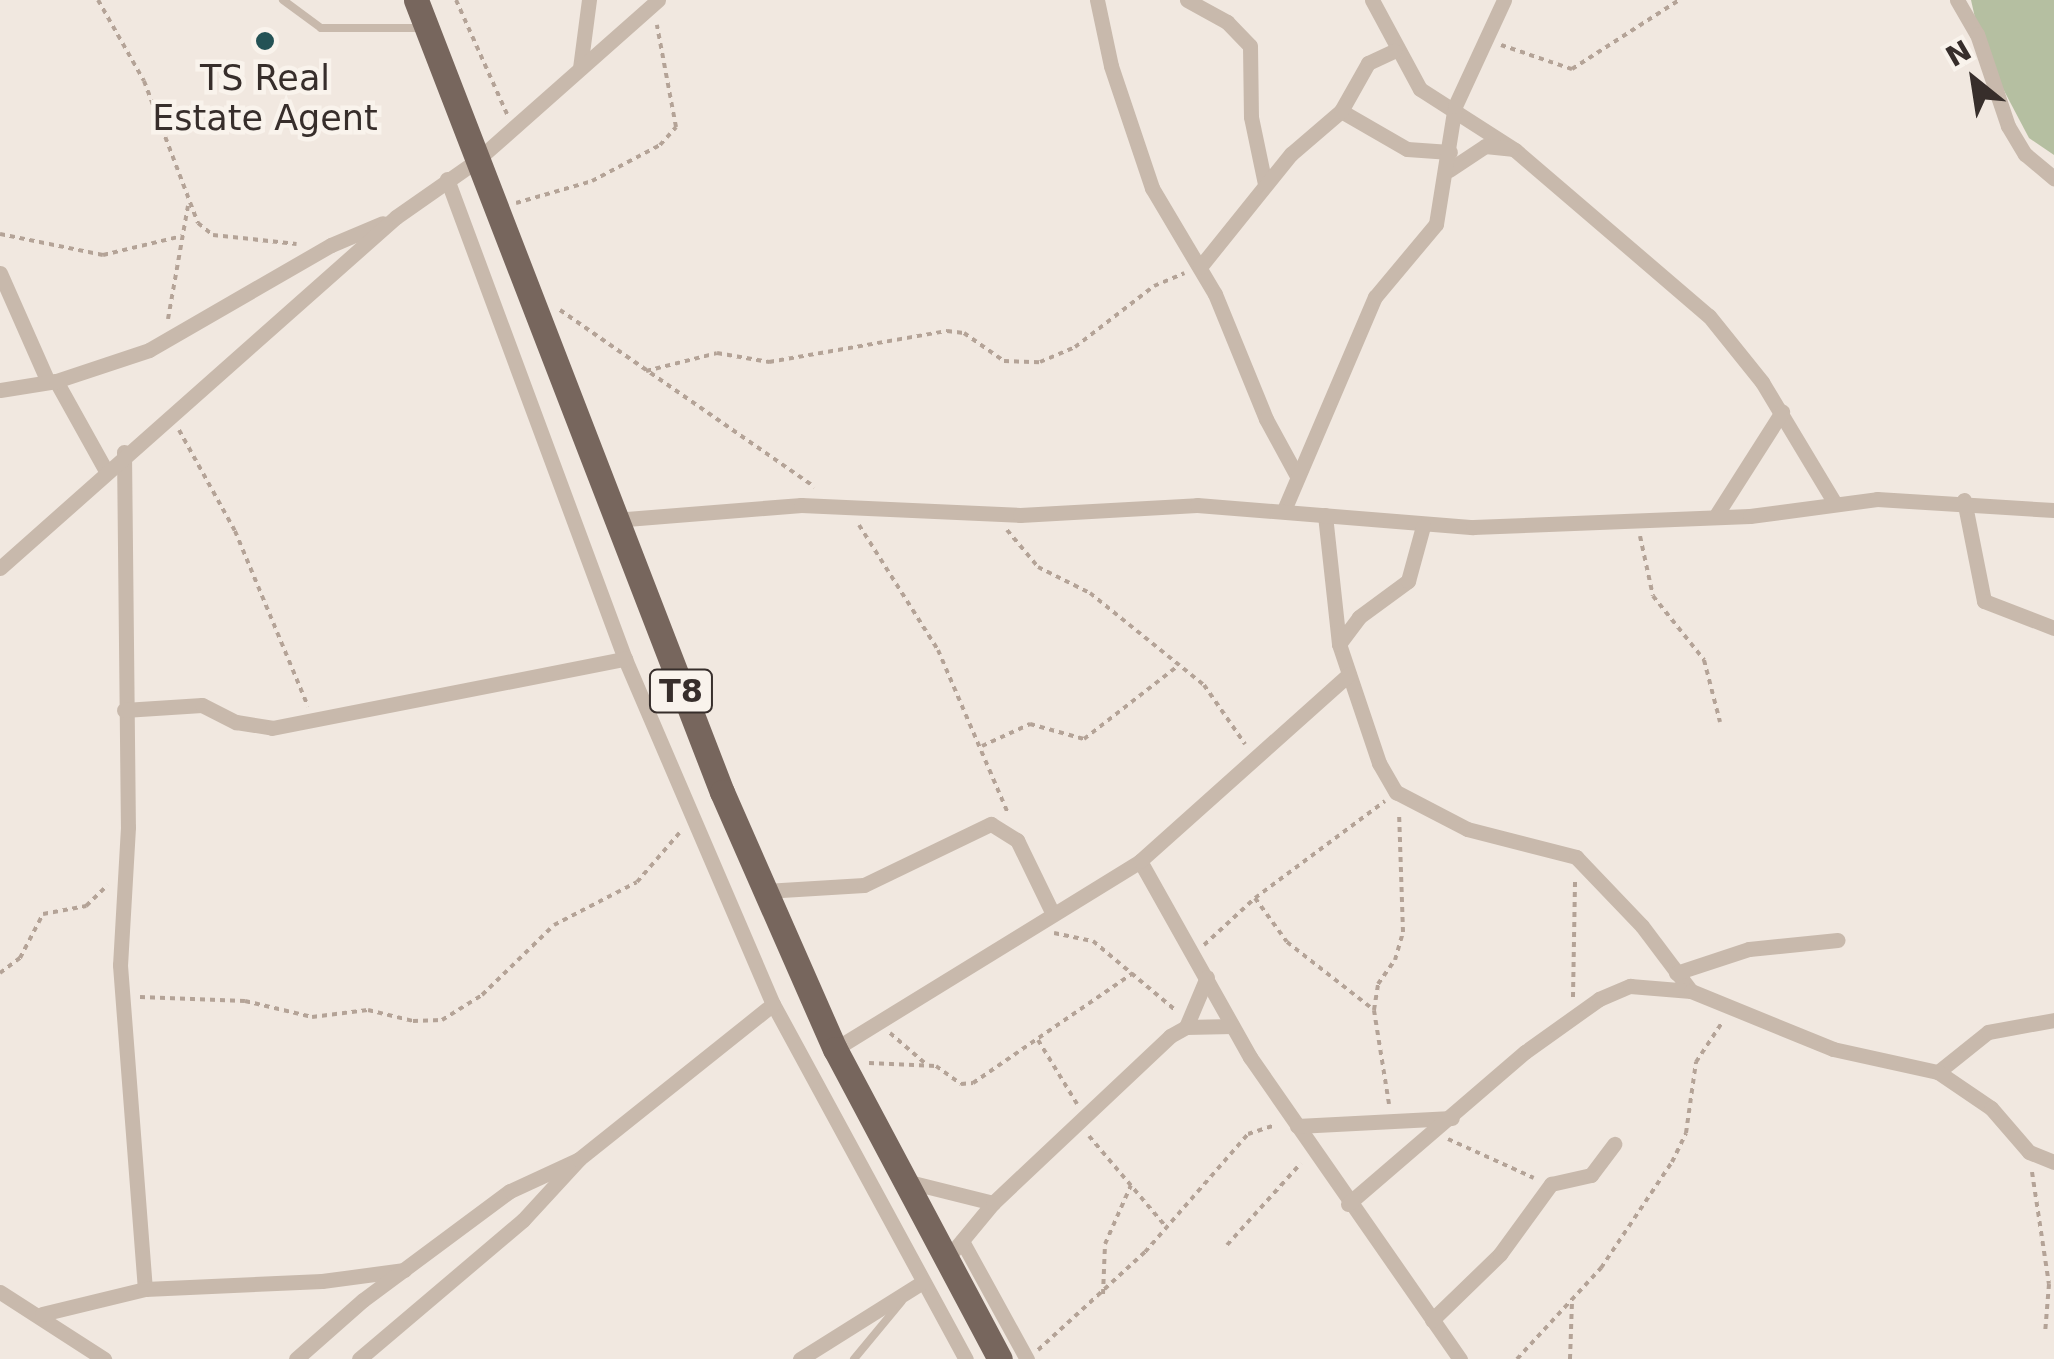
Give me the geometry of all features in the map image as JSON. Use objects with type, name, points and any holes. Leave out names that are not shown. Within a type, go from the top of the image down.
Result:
[{"type":"main road","name":"T8","points":[[416,0],[614,520],[765,891],[840,1058],[901,1180],[1000,1359]]},
{"type":"street","points":[[580,68],[589,0]]},
{"type":"street","points":[[1097,0],[1111,66],[1152,188],[1200,267],[1296,474]]},
{"type":"street","points":[[1187,0],[1227,22],[1250,46],[1251,117],[1265,184]]},
{"type":"street","points":[[1372,0],[1394,51],[1420,89],[1455,106],[1515,150],[1709,316],[1782,412],[1834,502]]},
{"type":"street","points":[[1284,510],[1296,474],[1375,297],[1436,224],[1449,170],[1455,106],[1504,0]]},
{"type":"street","points":[[1957,0],[1977,34],[2008,126],[2025,154],[2054,178]]},
{"type":"street","points":[[0,568],[124,452],[396,217],[476,160],[656,1]]},
{"type":"street","points":[[1200,267],[1265,184],[1341,110],[1368,62],[1394,51]]},
{"type":"street","points":[[1341,110],[1407,149],[1450,152]]},
{"type":"street","points":[[1449,170],[1485,146],[1515,150]]},
{"type":"street","points":[[447,179],[625,659],[773,1004],[916,1286],[966,1359]]},
{"type":"street","points":[[0,390],[52,381],[168,339],[332,245],[396,217]]},
{"type":"street","points":[[0,273],[52,381],[105,469]]},
{"type":"street","points":[[1714,517],[1782,412]]},
{"type":"street","points":[[124,452],[126,864],[120,996],[145,1289]]},
{"type":"street","points":[[614,520],[743,506],[995,514],[1197,505],[1284,510],[1423,526],[1714,517],[1834,502],[1964,500],[2054,510]]},
{"type":"street","points":[[1964,500],[1984,601],[2054,628]]},
{"type":"street","points":[[1325,514],[1339,644],[1378,762],[1394,794],[1467,828],[1576,857],[1642,926],[1691,990]]},
{"type":"street","points":[[1339,644],[1358,617],[1408,580],[1423,526]]},
{"type":"street","points":[[124,710],[202,705],[236,722],[272,728],[625,659]]},
{"type":"street","points":[[840,1058],[878,1024],[1052,912],[1140,861],[1349,674]]},
{"type":"street","points":[[765,891],[864,885],[991,824],[1017,840],[1052,912]]},
{"type":"street","points":[[1140,861],[1196,952],[1232,1026],[1348,1204],[1460,1359]]},
{"type":"street","points":[[1676,973],[1749,949],[1838,940]]},
{"type":"street","points":[[945,1261],[993,1204],[1187,1024],[1207,978]]},
{"type":"street","points":[[1348,1204],[1576,1015],[1630,986],[1691,990],[1834,1049],[1938,1072],[1991,1108],[2029,1152],[2054,1162]]},
{"type":"street","points":[[359,1359],[523,1220],[580,1159],[773,1004]]},
{"type":"street","points":[[1938,1072],[1988,1032],[2054,1020]]},
{"type":"street","points":[[1187,1024],[1232,1026]]},
{"type":"street","points":[[1297,1126],[1452,1118]]},
{"type":"street","points":[[1432,1320],[1480,1276],[1551,1184],[1590,1175],[1614,1144]]},
{"type":"street","points":[[296,1359],[404,1270],[510,1192],[580,1159]]},
{"type":"street","points":[[901,1180],[993,1204]]},
{"type":"street","points":[[962,1240],[1026,1359]]},
{"type":"street","points":[[42,1314],[145,1289],[404,1270]]},
{"type":"street","points":[[800,1359],[916,1286]]},
{"type":"street","points":[[0,1292],[42,1314],[104,1359]]},
{"type":"lane","points":[[283,0],[306,19],[340,31],[426,27]]},
{"type":"lane","points":[[854,1359],[916,1286]]},
{"type":"path","points":[[98,0],[144,82],[188,205],[213,236],[332,245]]},
{"type":"path","points":[[456,0],[514,127]]},
{"type":"path","points":[[1488,40],[1564,71],[1680,0]]},
{"type":"path","points":[[492,207],[592,181],[660,145],[676,127],[656,1]]},
{"type":"path","points":[[168,339],[168,290],[188,205]]},
{"type":"path","points":[[0,234],[104,255],[182,236]]},
{"type":"path","points":[[646,371],[717,353],[750,363],[865,350],[947,331],[964,333],[1004,360],[1040,362],[1075,347],[1154,286],[1200,267]]},
{"type":"path","points":[[548,302],[818,488]]},
{"type":"path","points":[[170,413],[235,531],[314,718]]},
{"type":"path","points":[[848,508],[938,650],[982,746],[1017,840]]},
{"type":"path","points":[[995,514],[1038,567],[1090,593],[1219,702],[1254,759]]},
{"type":"path","points":[[1635,517],[1653,596],[1704,660],[1720,722]]},
{"type":"path","points":[[982,746],[1030,724],[1084,739],[1179,665]]},
{"type":"path","points":[[1196,952],[1254,898],[1394,794],[1404,840],[1398,883],[1403,932],[1396,960],[1378,984],[1374,1010],[1392,1120]]},
{"type":"path","points":[[120,996],[245,1002],[312,1017],[368,1010],[413,1022],[442,1020],[482,995],[554,925],[638,882],[692,816]]},
{"type":"path","points":[[1576,857],[1570,978],[1576,1015]]},
{"type":"path","points":[[0,973],[20,958],[42,914],[86,906],[126,864]]},
{"type":"path","points":[[1254,898],[1288,942],[1374,1010]]},
{"type":"path","points":[[1044,935],[1093,941],[1187,1024]]},
{"type":"path","points":[[878,1024],[927,1065],[966,1085],[1133,973]]},
{"type":"path","points":[[1517,1359],[1572,1301],[1672,1162],[1686,1132],[1696,1062],[1735,1005]]},
{"type":"path","points":[[1038,1040],[1083,1123],[1167,1228]]},
{"type":"path","points":[[840,1058],[927,1065]]},
{"type":"path","points":[[1026,1359],[1103,1294],[1167,1228],[1248,1134],[1297,1126]]},
{"type":"path","points":[[1436,1131],[1477,1156],[1551,1184]]},
{"type":"path","points":[[1227,1245],[1310,1146]]},
{"type":"path","points":[[2031,1169],[2048,1284],[2045,1334]]},
{"type":"path","points":[[1103,1294],[1105,1244],[1130,1185]]},
{"type":"path","points":[[1570,1359],[1572,1301]]},
{"type":"green space","points":[[1971,0],[2054,0],[2054,155],[2029,138],[1982,49]]},
{"type":"place","name":"TS Real Estate Agent","points":[[265,41]]}]
